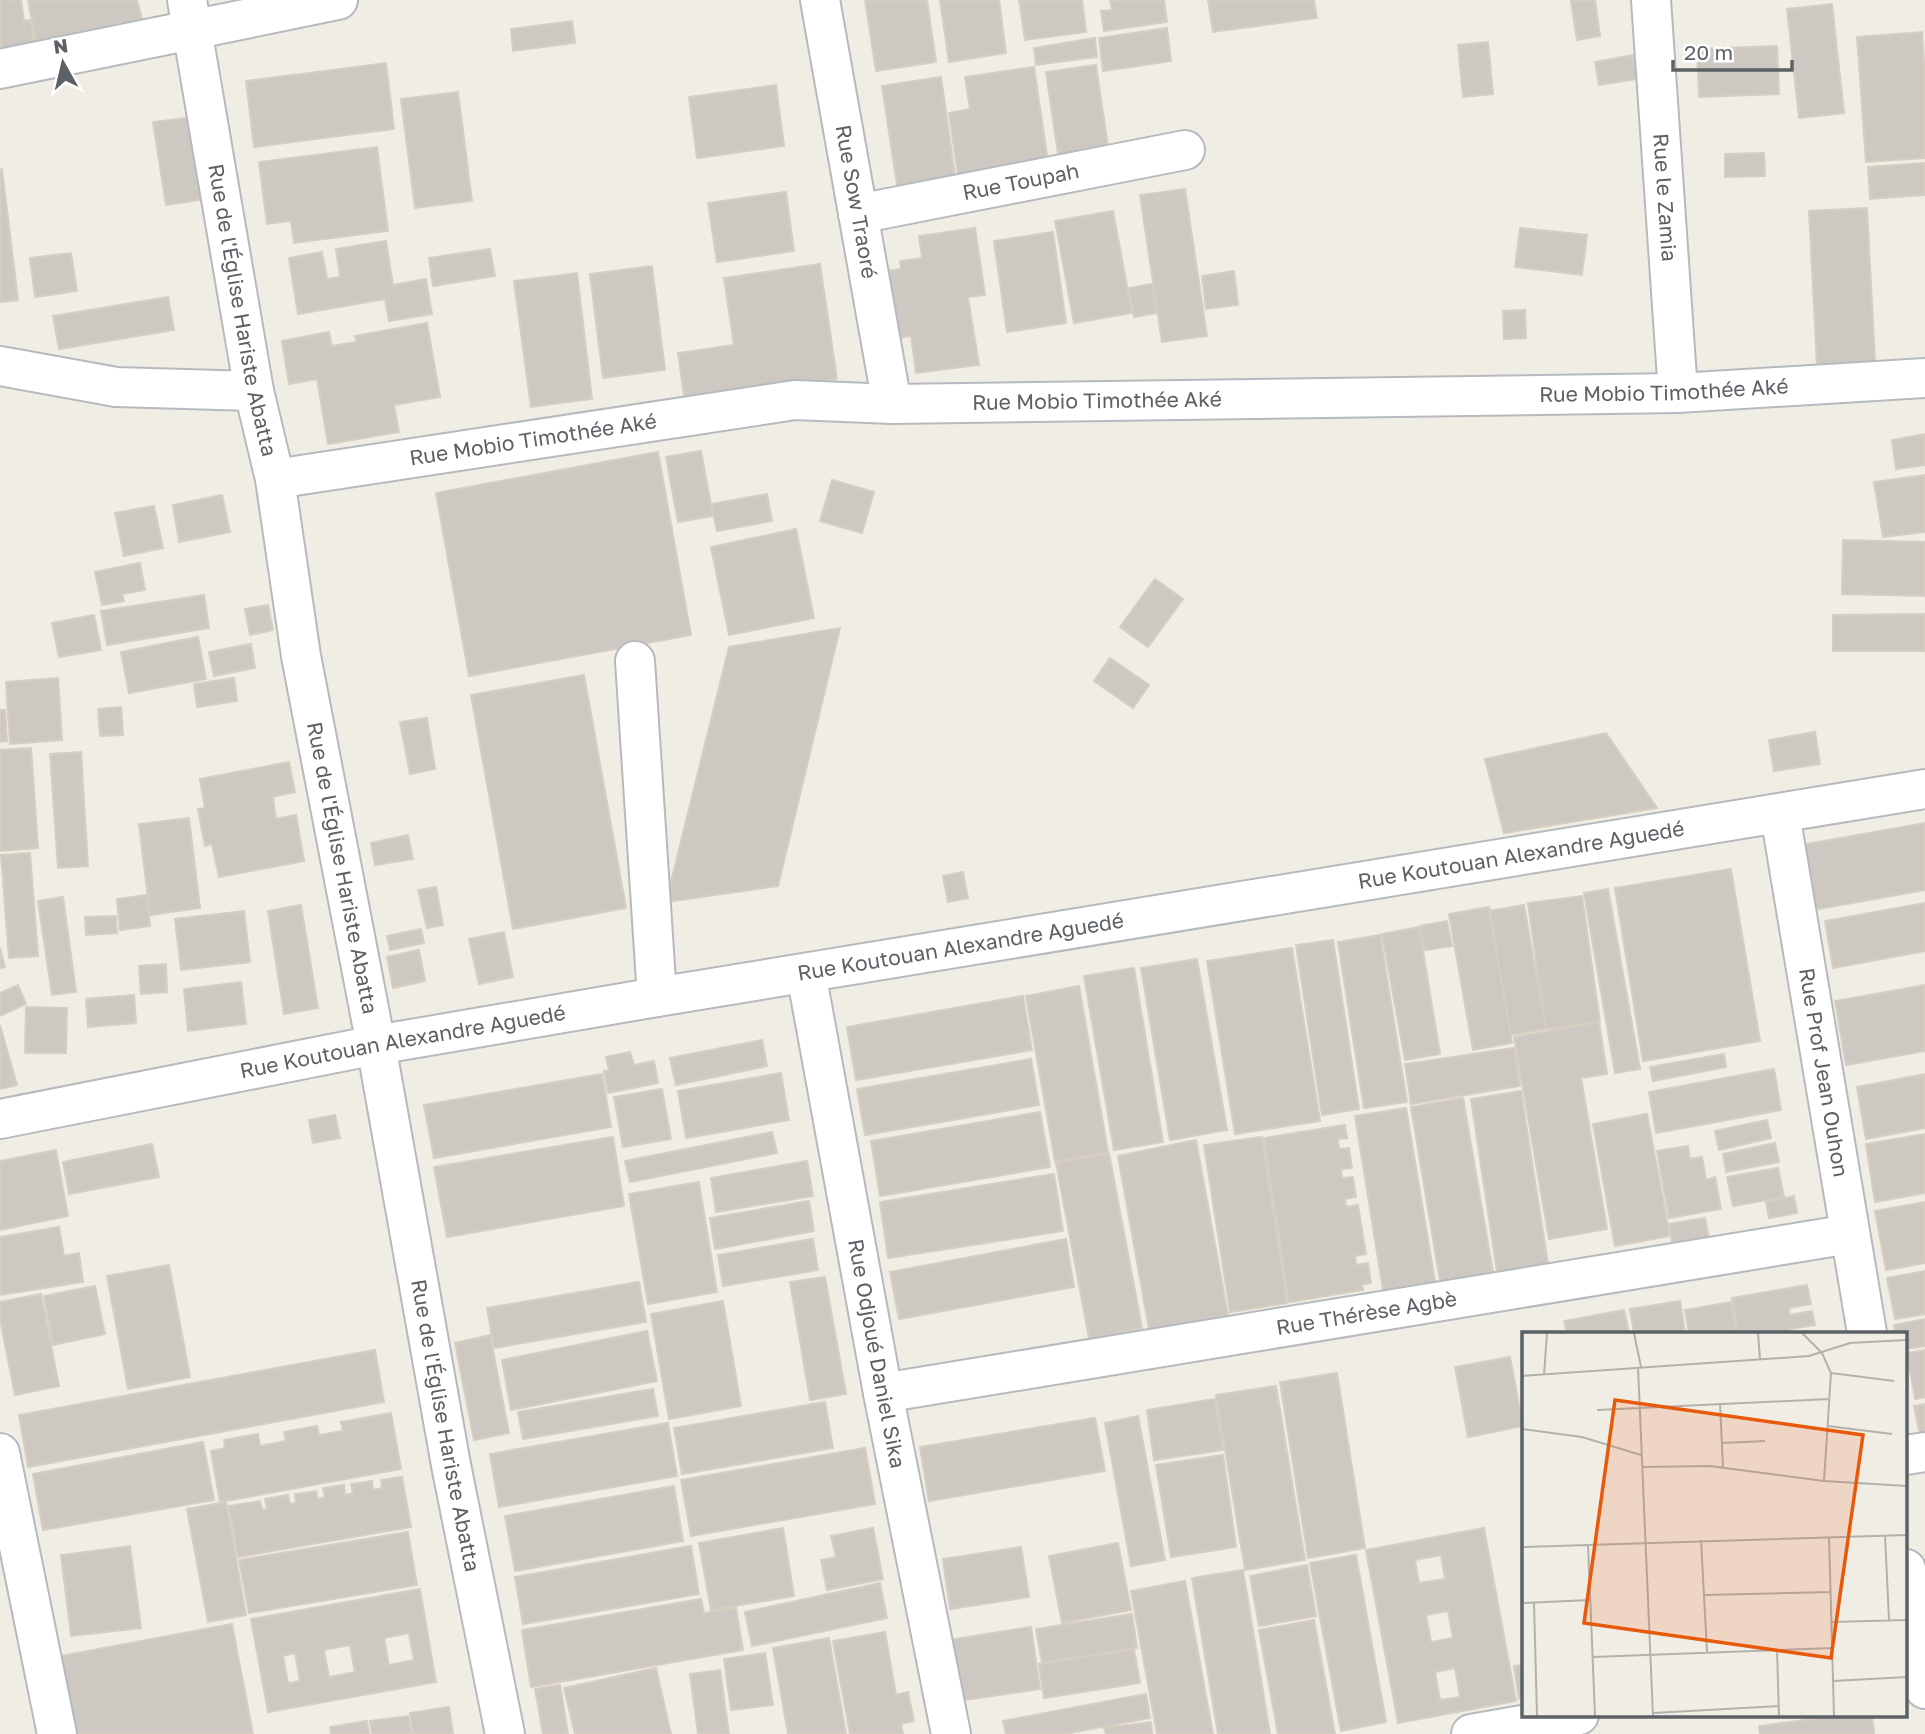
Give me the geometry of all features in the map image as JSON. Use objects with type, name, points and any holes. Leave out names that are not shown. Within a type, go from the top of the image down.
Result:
[{"type":"street","points":[[0,69],[190,14],[338,0]]},
{"type":"street","name":"Rue Sow Traoré","points":[[820,0],[892,404]]},
{"type":"street","name":"Rue le Zamia","points":[[1651,0],[1678,393]]},
{"type":"street","name":"Rue de l'Église Hariste Abatta","points":[[190,14],[254,391],[275,480],[301,656],[376,1045],[451,1465],[505,1734]]},
{"type":"street","name":"Rue Toupah","points":[[858,214],[1185,150]]},
{"type":"street","points":[[0,366],[116,387],[254,391]]},
{"type":"street","name":"Rue Mobio Timothée Aké","points":[[275,480],[795,400],[892,404],[1678,393],[1925,378]]},
{"type":"street","points":[[635,661],[657,997]]},
{"type":"street","name":"Rue Koutouan Alexandre Aguedé","points":[[0,1119],[376,1045],[1925,789]]},
{"type":"street","name":"Rue Prof Jean Ouhon","points":[[1780,814],[1867,1332]]},
{"type":"street","name":"Rue Odjoué Daniel Sika","points":[[806,973],[883,1393],[951,1734]]},
{"type":"street","name":"Rue Thérèse Agbè","points":[[883,1393],[1850,1234]]},
{"type":"street","points":[[0,1453],[9,1555],[57,1734]]},
{"type":"street","points":[[1908,1587],[1917,1666]]},
{"type":"street","points":[[1492,1732],[1574,1716]]},
{"type":"building","points":[[0,0],[21,0],[24,21],[31,20],[37,60],[4,65],[0,39]]},
{"type":"building","points":[[28,0],[137,0],[142,19],[36,42]]},
{"type":"building","points":[[865,0],[927,0],[936,62],[876,71]]},
{"type":"building","points":[[940,0],[999,0],[1006,53],[949,62]]},
{"type":"building","points":[[1019,0],[1082,0],[1086,32],[1025,40]]},
{"type":"building","points":[[1110,0],[1164,0],[1167,22],[1104,31],[1101,11],[1112,10]]},
{"type":"building","points":[[1208,0],[1314,0],[1317,18],[1213,32]]},
{"type":"building","points":[[1595,0],[1600,36],[1577,40],[1571,1]]},
{"type":"building","points":[[1832,4],[1844,113],[1799,118],[1787,9]]},
{"type":"building","points":[[572,21],[575,43],[513,51],[511,29]]},
{"type":"building","points":[[1167,28],[1171,61],[1103,71],[1099,38]]},
{"type":"building","points":[[1922,32],[1925,158],[1866,162],[1857,37]]},
{"type":"building","points":[[1095,38],[1097,57],[1036,65],[1034,48]]},
{"type":"building","points":[[1488,42],[1493,94],[1463,97],[1458,45]]},
{"type":"building","points":[[1777,46],[1779,94],[1699,97],[1697,49]]},
{"type":"building","points":[[1633,55],[1637,79],[1599,85],[1595,62]]},
{"type":"building","points":[[386,63],[394,129],[254,147],[246,81]]},
{"type":"building","points":[[1096,65],[1109,154],[1059,161],[1046,72]]},
{"type":"building","points":[[1034,67],[1048,162],[958,175],[949,113],[970,109],[965,77]]},
{"type":"building","points":[[941,77],[957,190],[899,198],[882,86]]},
{"type":"building","points":[[776,85],[784,146],[697,158],[689,97]]},
{"type":"building","points":[[458,92],[472,201],[415,208],[401,99]]},
{"type":"building","points":[[194,117],[206,199],[166,205],[153,122]]},
{"type":"building","points":[[377,147],[388,231],[294,243],[291,221],[267,224],[259,162]]},
{"type":"building","points":[[1764,153],[1765,176],[1725,177],[1725,154]]},
{"type":"building","points":[[1925,163],[1925,195],[1870,199],[1868,167]]},
{"type":"building","points":[[2,169],[18,300],[0,302],[0,170]]},
{"type":"building","points":[[1185,189],[1207,336],[1162,342],[1140,195]]},
{"type":"building","points":[[786,192],[794,251],[717,262],[708,203]]},
{"type":"building","points":[[1867,208],[1875,362],[1817,365],[1809,211]]},
{"type":"building","points":[[1113,211],[1132,313],[1074,323],[1055,221]]},
{"type":"building","points":[[975,228],[985,295],[968,297],[979,365],[916,373],[911,336],[897,338],[886,271],[901,269],[900,261],[922,258],[919,236]]},
{"type":"building","points":[[1520,228],[1587,235],[1582,275],[1515,267]]},
{"type":"building","points":[[1053,232],[1066,323],[1007,332],[994,241]]},
{"type":"building","points":[[386,241],[393,285],[426,279],[432,314],[389,321],[385,299],[298,314],[289,258],[322,252],[327,279],[340,277],[336,249]]},
{"type":"building","points":[[490,249],[495,276],[433,286],[429,258]]},
{"type":"building","points":[[71,253],[77,291],[35,297],[30,258]]},
{"type":"building","points":[[820,264],[837,379],[685,402],[678,353],[734,345],[724,278]]},
{"type":"building","points":[[652,266],[665,370],[603,378],[590,274]]},
{"type":"building","points":[[1234,271],[1238,305],[1206,309],[1202,276]]},
{"type":"building","points":[[577,273],[592,399],[531,407],[514,281]]},
{"type":"building","points":[[1152,284],[1157,313],[1134,317],[1129,288]]},
{"type":"building","points":[[168,297],[174,330],[59,349],[53,316]]},
{"type":"building","points":[[1525,310],[1526,338],[1504,339],[1503,311]]},
{"type":"building","points":[[427,323],[440,397],[394,405],[399,432],[328,444],[317,379],[289,384],[282,341],[329,332],[332,346],[357,342],[355,336]]},
{"type":"building","points":[[1925,434],[1925,465],[1896,469],[1892,440]]},
{"type":"building","points":[[701,451],[713,516],[678,522],[666,457]]},
{"type":"building","points":[[658,452],[691,635],[469,676],[436,493]]},
{"type":"building","points":[[1925,475],[1925,532],[1883,537],[1874,482]]},
{"type":"building","points":[[832,480],[874,492],[862,533],[820,521]]},
{"type":"building","points":[[767,494],[772,521],[717,531],[711,504]]},
{"type":"building","points":[[222,495],[230,532],[179,542],[173,505]]},
{"type":"building","points":[[154,506],[163,548],[124,556],[115,513]]},
{"type":"building","points":[[796,529],[814,618],[729,635],[711,547]]},
{"type":"building","points":[[1843,540],[1925,542],[1925,596],[1842,594]]},
{"type":"building","points":[[140,563],[145,590],[122,594],[124,601],[102,605],[95,572]]},
{"type":"building","points":[[1155,579],[1183,599],[1148,647],[1120,627]]},
{"type":"building","points":[[204,595],[209,628],[107,645],[101,611]]},
{"type":"building","points":[[268,605],[273,630],[250,635],[245,609]]},
{"type":"building","points":[[1925,614],[1925,651],[1833,651],[1833,615]]},
{"type":"building","points":[[94,615],[101,650],[59,657],[52,623]]},
{"type":"building","points":[[840,628],[778,886],[666,902],[729,647]]},
{"type":"building","points":[[198,637],[206,679],[129,693],[121,652]]},
{"type":"building","points":[[251,644],[255,668],[214,676],[209,652]]},
{"type":"building","points":[[1110,658],[1149,685],[1133,708],[1094,681]]},
{"type":"building","points":[[584,675],[626,908],[513,929],[471,695]]},
{"type":"building","points":[[58,678],[62,740],[10,744],[6,682]]},
{"type":"building","points":[[234,678],[237,701],[197,707],[194,684]]},
{"type":"building","points":[[121,707],[123,735],[100,736],[98,709]]},
{"type":"building","points":[[0,710],[5,710],[7,741],[0,742]]},
{"type":"building","points":[[427,718],[435,769],[410,774],[400,722]]},
{"type":"building","points":[[1815,732],[1820,764],[1774,771],[1769,740]]},
{"type":"building","points":[[1606,733],[1657,808],[1504,833],[1485,759]]},
{"type":"building","points":[[31,748],[38,848],[0,851],[0,750]]},
{"type":"building","points":[[81,752],[88,866],[58,868],[50,754]]},
{"type":"building","points":[[289,762],[295,792],[273,797],[276,819],[296,815],[304,861],[219,877],[212,844],[205,846],[198,809],[205,808],[200,779]]},
{"type":"building","points":[[189,818],[200,908],[150,915],[139,824]]},
{"type":"building","points":[[1925,823],[1925,890],[1813,910],[1801,845]]},
{"type":"building","points":[[408,835],[413,859],[375,865],[371,843]]},
{"type":"building","points":[[30,853],[38,956],[9,958],[1,855]]},
{"type":"building","points":[[1731,869],[1760,1041],[1643,1061],[1615,888]]},
{"type":"building","points":[[963,872],[968,898],[948,902],[943,876]]},
{"type":"building","points":[[436,887],[443,925],[427,928],[418,890]]},
{"type":"building","points":[[1608,889],[1640,1069],[1615,1073],[1584,893]]},
{"type":"building","points":[[147,895],[150,926],[120,930],[117,899]]},
{"type":"building","points":[[1582,896],[1600,1022],[1546,1029],[1528,903]]},
{"type":"building","points":[[63,897],[76,992],[52,995],[38,901]]},
{"type":"building","points":[[1925,903],[1925,951],[1833,968],[1825,921]]},
{"type":"building","points":[[301,905],[318,1008],[284,1014],[268,911]]},
{"type":"building","points":[[1524,905],[1546,1029],[1511,1035],[1489,911]]},
{"type":"building","points":[[1489,907],[1512,1043],[1473,1050],[1449,914]]},
{"type":"building","points":[[244,911],[250,962],[181,970],[175,919]]},
{"type":"building","points":[[116,916],[117,933],[86,935],[85,917]]},
{"type":"building","points":[[1447,921],[1452,946],[1425,950],[1420,926]]},
{"type":"building","points":[[1419,927],[1440,1054],[1405,1060],[1382,934]]},
{"type":"building","points":[[421,929],[424,943],[390,950],[387,936]]},
{"type":"building","points":[[504,932],[513,977],[479,984],[469,939]]},
{"type":"building","points":[[1380,935],[1407,1102],[1364,1108],[1338,942]]},
{"type":"building","points":[[1333,940],[1359,1109],[1322,1115],[1296,945]]},
{"type":"building","points":[[0,948],[5,967],[0,968]]},
{"type":"building","points":[[1292,948],[1320,1121],[1235,1134],[1207,961]]},
{"type":"building","points":[[419,950],[425,981],[393,988],[387,957]]},
{"type":"building","points":[[1197,959],[1227,1130],[1170,1140],[1141,968]]},
{"type":"building","points":[[166,964],[167,992],[141,994],[139,966]]},
{"type":"building","points":[[1134,968],[1163,1142],[1114,1150],[1084,976]]},
{"type":"building","points":[[241,982],[246,1024],[188,1031],[184,989]]},
{"type":"building","points":[[18,985],[26,1004],[0,1016],[0,993]]},
{"type":"building","points":[[1925,985],[1925,1051],[1846,1065],[1835,1001]]},
{"type":"building","points":[[1079,986],[1108,1152],[1055,1161],[1026,996]]},
{"type":"building","points":[[134,995],[136,1023],[88,1027],[86,999]]},
{"type":"building","points":[[1023,996],[1032,1050],[856,1080],[847,1027]]},
{"type":"building","points":[[26,1007],[67,1008],[66,1053],[25,1053]]},
{"type":"building","points":[[1599,1022],[1607,1074],[1581,1078],[1607,1229],[1549,1239],[1514,1037]]},
{"type":"building","points":[[0,1025],[17,1085],[0,1089]]},
{"type":"building","points":[[762,1040],[767,1066],[676,1085],[670,1058]]},
{"type":"building","points":[[1514,1048],[1520,1086],[1411,1104],[1405,1064]]},
{"type":"building","points":[[630,1052],[634,1065],[654,1061],[658,1083],[608,1093],[604,1071],[609,1070],[606,1057]]},
{"type":"building","points":[[1724,1054],[1726,1067],[1653,1081],[1650,1067]]},
{"type":"building","points":[[1031,1059],[1039,1105],[865,1135],[857,1089]]},
{"type":"building","points":[[1774,1069],[1781,1110],[1656,1133],[1649,1092]]},
{"type":"building","points":[[781,1073],[789,1120],[686,1138],[678,1091]]},
{"type":"building","points":[[602,1074],[611,1127],[434,1158],[424,1105]]},
{"type":"building","points":[[1925,1074],[1925,1128],[1866,1139],[1857,1087]]},
{"type":"building","points":[[662,1089],[671,1139],[623,1147],[614,1097]]},
{"type":"building","points":[[1521,1091],[1548,1264],[1497,1272],[1471,1099]]},
{"type":"building","points":[[1463,1098],[1493,1272],[1440,1281],[1411,1107]]},
{"type":"building","points":[[1406,1108],[1435,1282],[1383,1290],[1355,1116]]},
{"type":"building","points":[[1040,1112],[1050,1167],[880,1196],[871,1141]]},
{"type":"building","points":[[1647,1114],[1670,1236],[1615,1246],[1593,1124]]},
{"type":"building","points":[[335,1115],[340,1138],[313,1143],[309,1120]]},
{"type":"building","points":[[1767,1120],[1771,1138],[1719,1150],[1715,1131]]},
{"type":"building","points":[[1345,1125],[1347,1138],[1338,1139],[1339,1149],[1349,1148],[1352,1168],[1341,1169],[1342,1178],[1353,1177],[1356,1197],[1345,1199],[1346,1207],[1358,1205],[1366,1254],[1355,1256],[1356,1265],[1368,1263],[1371,1283],[1362,1285],[1363,1290],[1289,1302],[1264,1138]]},
{"type":"building","points":[[772,1132],[777,1153],[630,1182],[625,1161]]},
{"type":"building","points":[[1925,1134],[1925,1193],[1875,1202],[1866,1144]]},
{"type":"building","points":[[613,1137],[624,1206],[447,1237],[434,1167]]},
{"type":"building","points":[[1262,1137],[1287,1303],[1230,1312],[1204,1145]]},
{"type":"building","points":[[1196,1140],[1228,1315],[1149,1329],[1118,1156]]},
{"type":"building","points":[[1775,1143],[1779,1162],[1726,1172],[1723,1154]]},
{"type":"building","points":[[152,1144],[159,1177],[69,1194],[63,1162]]},
{"type":"building","points":[[1688,1146],[1690,1159],[1702,1157],[1706,1180],[1715,1177],[1721,1209],[1669,1218],[1657,1151]]},
{"type":"building","points":[[56,1150],[68,1216],[0,1230],[0,1161]]},
{"type":"building","points":[[1109,1153],[1142,1328],[1089,1338],[1056,1163]]},
{"type":"building","points":[[807,1161],[813,1196],[716,1212],[711,1178]]},
{"type":"building","points":[[1778,1168],[1784,1197],[1733,1206],[1727,1177]]},
{"type":"building","points":[[1054,1174],[1063,1231],[888,1258],[880,1202]]},
{"type":"building","points":[[699,1182],[717,1292],[648,1304],[629,1194]]},
{"type":"building","points":[[1794,1196],[1797,1213],[1769,1218],[1766,1202]]},
{"type":"building","points":[[809,1201],[814,1231],[715,1249],[710,1218]]},
{"type":"building","points":[[1925,1202],[1925,1263],[1886,1270],[1875,1211]]},
{"type":"building","points":[[1705,1218],[1709,1239],[1673,1246],[1669,1224]]},
{"type":"building","points":[[59,1227],[64,1256],[79,1253],[83,1282],[0,1295],[0,1237]]},
{"type":"building","points":[[813,1239],[818,1270],[723,1286],[718,1255]]},
{"type":"building","points":[[1066,1239],[1074,1287],[899,1319],[890,1272]]},
{"type":"building","points":[[169,1265],[190,1377],[128,1389],[107,1276]]},
{"type":"building","points":[[1925,1271],[1925,1314],[1895,1319],[1887,1278]]},
{"type":"building","points":[[825,1277],[846,1394],[810,1400],[790,1282]]},
{"type":"building","points":[[639,1282],[646,1322],[494,1348],[487,1308]]},
{"type":"building","points":[[1807,1285],[1811,1304],[1789,1308],[1790,1315],[1812,1311],[1815,1325],[1790,1329],[1790,1332],[1738,1332],[1732,1298]]},
{"type":"building","points":[[95,1286],[105,1334],[53,1345],[44,1296]]},
{"type":"building","points":[[41,1294],[59,1386],[15,1395],[0,1319],[0,1302]]},
{"type":"building","points":[[723,1301],[741,1406],[669,1419],[651,1314]]},
{"type":"building","points":[[1680,1301],[1685,1332],[1634,1332],[1630,1309]]},
{"type":"building","points":[[1731,1302],[1736,1332],[1689,1332],[1685,1310]]},
{"type":"building","points":[[1624,1310],[1629,1332],[1567,1332],[1564,1321]]},
{"type":"building","points":[[1925,1319],[1925,1346],[1908,1349],[1908,1332],[1896,1332],[1894,1325]]},
{"type":"building","points":[[647,1331],[657,1381],[511,1410],[502,1360]]},
{"type":"building","points":[[490,1335],[509,1433],[474,1440],[455,1343]]},
{"type":"building","points":[[375,1350],[384,1402],[28,1467],[19,1415]]},
{"type":"building","points":[[1925,1350],[1925,1397],[1915,1399],[1908,1353]]},
{"type":"building","points":[[1510,1357],[1522,1426],[1468,1437],[1455,1367]]},
{"type":"building","points":[[1337,1373],[1365,1548],[1308,1558],[1280,1382]]},
{"type":"building","points":[[1276,1386],[1305,1560],[1245,1570],[1216,1395]]},
{"type":"building","points":[[653,1389],[658,1416],[523,1439],[518,1412]]},
{"type":"building","points":[[1215,1399],[1223,1450],[1154,1460],[1147,1410]]},
{"type":"building","points":[[825,1402],[833,1448],[682,1474],[674,1428]]},
{"type":"building","points":[[1925,1404],[1925,1439],[1921,1440],[1914,1406]]},
{"type":"building","points":[[391,1413],[401,1469],[220,1502],[211,1451],[225,1448],[224,1440],[258,1434],[260,1446],[286,1441],[284,1432],[317,1426],[319,1435],[343,1431],[341,1422]]},
{"type":"building","points":[[1138,1416],[1165,1560],[1131,1566],[1105,1423]]},
{"type":"building","points":[[1095,1418],[1105,1471],[929,1501],[920,1447]]},
{"type":"building","points":[[668,1423],[677,1476],[499,1507],[490,1454]]},
{"type":"building","points":[[203,1442],[214,1500],[43,1530],[33,1474]]},
{"type":"building","points":[[865,1448],[875,1504],[691,1536],[681,1480]]},
{"type":"building","points":[[1223,1455],[1236,1547],[1171,1557],[1156,1465]]},
{"type":"building","points":[[402,1477],[411,1527],[238,1557],[229,1506],[260,1501],[262,1510],[267,1509],[265,1499],[288,1495],[290,1504],[296,1503],[295,1494],[316,1491],[318,1499],[325,1497],[323,1488],[344,1485],[345,1495],[353,1493],[351,1484],[372,1481],[373,1490],[382,1488],[381,1480]]},
{"type":"building","points":[[674,1486],[683,1541],[515,1571],[505,1516]]},
{"type":"building","points":[[226,1502],[246,1615],[208,1622],[187,1509]]},
{"type":"building","points":[[783,1528],[794,1596],[711,1610],[699,1543]]},
{"type":"building","points":[[873,1528],[883,1579],[827,1590],[821,1560],[836,1557],[831,1536]]},
{"type":"building","points":[[1484,1528],[1516,1701],[1398,1723],[1366,1550]],"holes":[[[1441,1555],[1445,1579],[1419,1583],[1415,1560]],[[1448,1611],[1453,1638],[1431,1642],[1426,1615]],[[1455,1668],[1460,1697],[1440,1700],[1435,1672]]]},
{"type":"building","points":[[408,1532],[417,1585],[249,1613],[239,1560]]},
{"type":"building","points":[[1118,1543],[1131,1610],[1062,1623],[1049,1556]]},
{"type":"building","points":[[130,1546],[141,1628],[71,1636],[61,1555]]},
{"type":"building","points":[[691,1546],[699,1594],[523,1624],[515,1577]]},
{"type":"building","points":[[1021,1547],[1029,1597],[950,1609],[943,1559]]},
{"type":"building","points":[[1356,1555],[1386,1722],[1341,1731],[1310,1563]]},
{"type":"building","points":[[1307,1565],[1316,1616],[1259,1626],[1250,1576]]},
{"type":"building","points":[[1243,1570],[1270,1734],[1218,1734],[1192,1578]]},
{"type":"building","points":[[1185,1581],[1213,1734],[1157,1734],[1131,1591]]},
{"type":"building","points":[[880,1583],[887,1618],[752,1646],[745,1612]]},
{"type":"building","points":[[420,1589],[436,1682],[268,1712],[251,1619]],"holes":[[[409,1633],[414,1660],[389,1665],[384,1638]],[[350,1645],[355,1672],[329,1677],[324,1650]],[[295,1653],[300,1681],[288,1683],[283,1656]]]},
{"type":"building","points":[[701,1599],[704,1613],[736,1608],[743,1650],[531,1687],[522,1630]]},
{"type":"building","points":[[1132,1614],[1137,1648],[1042,1663],[1036,1629]]},
{"type":"building","points":[[1314,1620],[1335,1734],[1278,1734],[1259,1630]]},
{"type":"building","points":[[232,1624],[253,1734],[75,1734],[61,1656]]},
{"type":"building","points":[[1031,1627],[1040,1689],[957,1701],[948,1640]]},
{"type":"building","points":[[885,1632],[896,1695],[908,1692],[914,1721],[901,1724],[903,1734],[850,1734],[833,1641]]},
{"type":"building","points":[[829,1638],[846,1734],[788,1734],[773,1648]]},
{"type":"building","points":[[1134,1649],[1140,1683],[1044,1698],[1039,1664]]},
{"type":"building","points":[[765,1653],[773,1705],[731,1710],[724,1659]]},
{"type":"building","points":[[1522,1665],[1522,1698],[1519,1699],[1514,1666]]},
{"type":"building","points":[[656,1668],[671,1734],[575,1734],[564,1688]]},
{"type":"building","points":[[720,1670],[729,1734],[698,1734],[690,1674]]},
{"type":"building","points":[[560,1685],[568,1734],[543,1734],[535,1689]]},
{"type":"building","points":[[1146,1694],[1150,1718],[1065,1734],[1006,1734],[1003,1721]]},
{"type":"building","points":[[449,1707],[453,1734],[413,1734],[410,1713]]},
{"type":"building","points":[[408,1716],[411,1734],[372,1734],[370,1721]]},
{"type":"building","points":[[1834,1716],[1872,1716],[1874,1734],[1760,1734],[1759,1726]]},
{"type":"building","points":[[367,1721],[369,1734],[331,1734],[330,1727]]},
{"type":"building","points":[[1151,1722],[1152,1734],[1106,1734],[1104,1728]]}]
